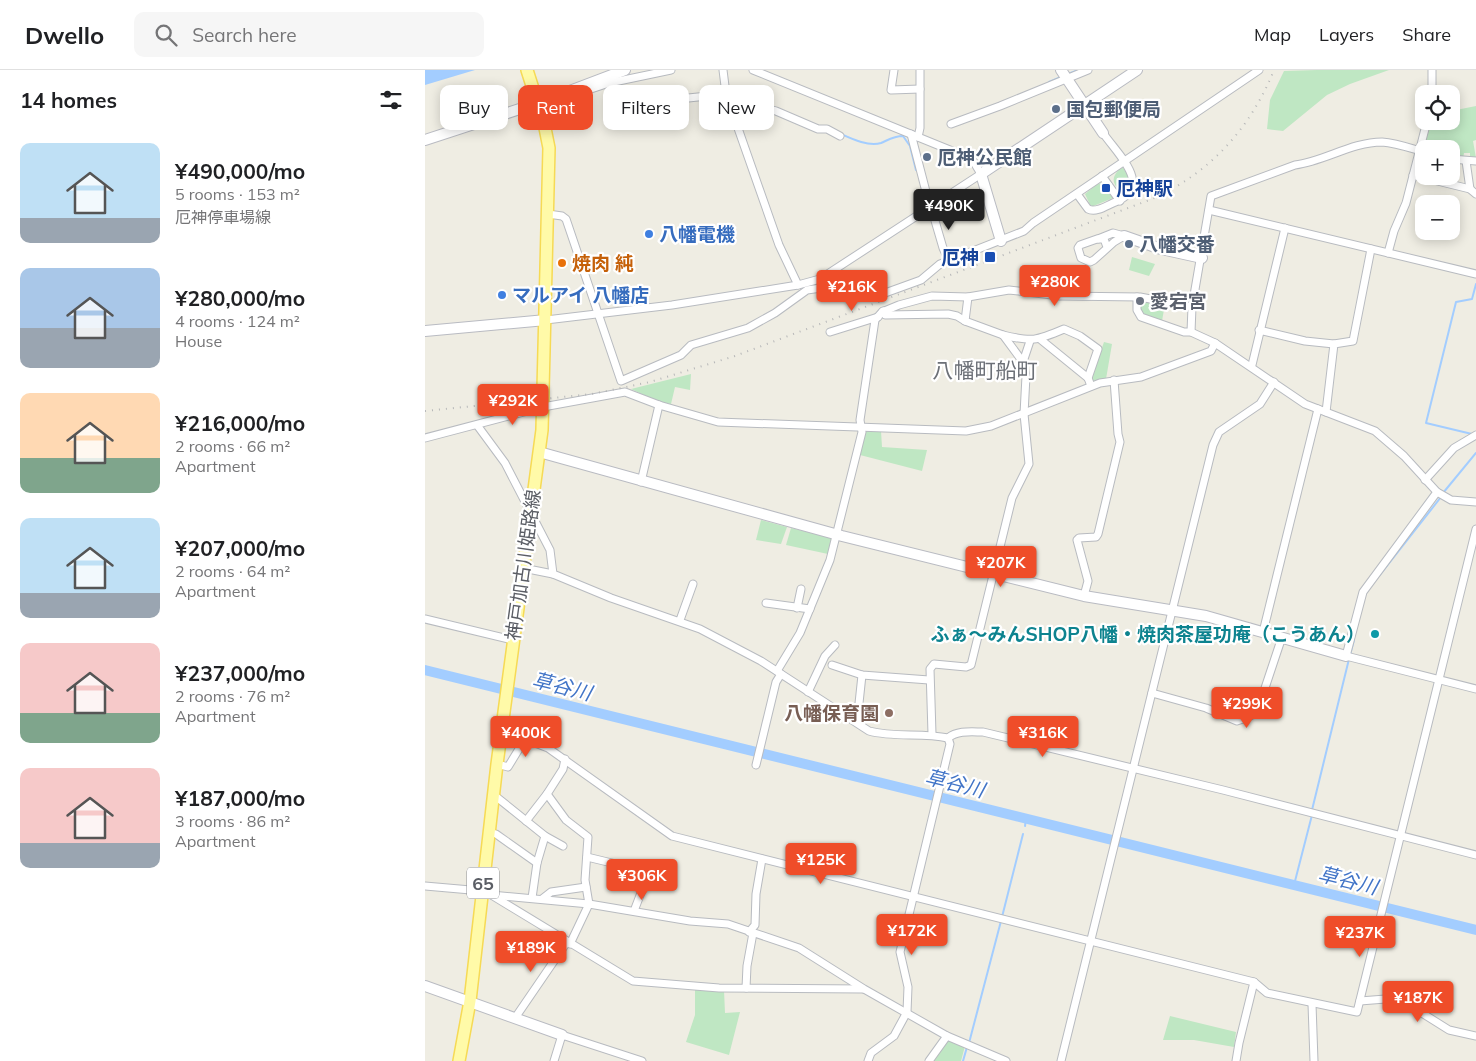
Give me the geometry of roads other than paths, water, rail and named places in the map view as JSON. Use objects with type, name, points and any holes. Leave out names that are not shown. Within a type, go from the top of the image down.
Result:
[{"type":"main road","name":"神戸加古川姫路線","points":[[527,70],[532,85]]},
{"type":"main road","name":"神戸加古川姫路線","points":[[459,1061],[487,893],[489,832],[493,795],[539,452],[543,407],[548,214],[549,148],[544,130]]},
{"type":"street","points":[[584,85],[625,70]]},
{"type":"street","points":[[593,88],[609,83],[671,70]]},
{"type":"street","points":[[723,70],[725,85]]},
{"type":"street","points":[[894,70],[891,90],[920,88]]},
{"type":"street","points":[[914,135],[920,128],[919,70]]},
{"type":"street","points":[[1061,70],[1132,173],[1133,183],[1131,192],[1119,201],[1091,211],[1077,194]]},
{"type":"street","points":[[951,124],[1067,80],[1088,70]]},
{"type":"street","points":[[548,214],[562,216],[566,219],[621,381],[681,355],[691,345],[747,328],[775,313],[803,286],[820,279],[1137,70]]},
{"type":"street","points":[[425,331],[597,314],[803,286],[863,290],[874,297],[921,280],[940,264],[1024,232],[1033,223],[1259,70]]},
{"type":"street","points":[[1432,70],[1432,85]]},
{"type":"street","points":[[757,71],[973,159],[981,174],[1001,241]]},
{"type":"street","points":[[425,140],[518,105]]},
{"type":"street","points":[[774,110],[818,129],[827,128],[841,136]]},
{"type":"street","points":[[739,130],[779,245],[803,286]]},
{"type":"street","points":[[914,135],[930,207],[949,261]]},
{"type":"street","points":[[1191,332],[1192,307],[1202,258],[1211,196],[1295,165],[1309,163],[1355,147],[1382,142],[1415,150]]},
{"type":"street","points":[[1460,161],[1476,161]]},
{"type":"street","points":[[1413,175],[1473,192],[1466,161]]},
{"type":"street","points":[[1388,253],[1393,230],[1406,203],[1415,169]]},
{"type":"street","points":[[1102,176],[1119,201]]},
{"type":"street","points":[[1209,210],[1476,274]]},
{"type":"street","points":[[1252,365],[1285,228]]},
{"type":"street","points":[[1124,236],[1094,260],[1090,262],[1081,258],[1078,248],[1080,245],[1113,234],[1124,236],[1161,249],[1202,258]]},
{"type":"street","points":[[1097,239],[1104,239],[1107,248]]},
{"type":"street","points":[[1259,330],[1305,341],[1334,344],[1353,341],[1371,249]]},
{"type":"street","points":[[830,332],[881,314],[907,302],[943,294],[968,296],[1009,290],[1060,296],[1137,297],[1192,307]]},
{"type":"street","points":[[965,321],[968,296]]},
{"type":"street","points":[[1137,297],[1137,310],[1141,317],[1184,332],[1191,332],[1215,343],[1252,365],[1305,404],[1375,431],[1404,456],[1437,492],[1451,500],[1476,502]]},
{"type":"street","points":[[907,302],[910,315]]},
{"type":"street","points":[[881,314],[953,315],[1003,335],[1030,341],[1064,329],[1080,336],[1098,348],[1088,378]]},
{"type":"street","points":[[756,765],[779,672],[800,633],[837,534],[863,432],[860,420],[875,320],[881,314]]},
{"type":"street","points":[[1003,335],[1023,362]]},
{"type":"street","points":[[1040,339],[1088,378],[1091,386]]},
{"type":"street","points":[[932,734],[930,669],[934,664],[966,667],[971,665],[1012,498],[1029,464],[1024,414],[1025,376],[1023,362],[1030,341]]},
{"type":"street","points":[[425,438],[543,407],[625,392],[659,405],[719,422],[966,431],[991,426],[1091,386],[1114,380],[1141,377],[1161,370],[1211,351],[1215,343]]},
{"type":"street","points":[[1326,412],[1334,344]]},
{"type":"street","points":[[1084,596],[1088,581],[1077,540],[1079,538],[1096,537],[1098,534],[1120,442],[1117,434],[1114,380]]},
{"type":"street","points":[[1061,1061],[1215,438],[1229,424],[1260,404],[1274,382]]},
{"type":"street","points":[[641,482],[659,405]]},
{"type":"street","points":[[1263,632],[1318,409]]},
{"type":"street","points":[[477,425],[505,464],[550,550],[553,574]]},
{"type":"street","points":[[1425,480],[1454,448],[1476,436]]},
{"type":"street","points":[[539,452],[641,482],[837,534],[1084,596],[1206,616],[1346,656],[1439,680],[1475,686]]},
{"type":"street","points":[[1346,656],[1363,592],[1437,492]]},
{"type":"street","points":[[497,764],[508,767],[525,740],[548,748],[672,836],[1254,982],[1267,993],[1357,1012],[1476,529]]},
{"type":"street","points":[[523,568],[553,574],[611,598],[679,620],[779,672],[869,731],[882,735],[932,734],[948,738],[951,744],[900,952],[908,987],[907,1012],[893,1036],[871,1053],[868,1061]]},
{"type":"street","points":[[679,620],[693,584]]},
{"type":"street","points":[[797,608],[801,589]]},
{"type":"street","points":[[766,603],[810,609]]},
{"type":"street","points":[[425,619],[513,640]]},
{"type":"street","points":[[1152,693],[1206,708],[1237,721],[1246,718],[1254,714],[1262,697],[1282,638]]},
{"type":"street","points":[[807,692],[825,656],[835,645]]},
{"type":"street","points":[[837,669],[862,675],[929,680]]},
{"type":"street","points":[[857,722],[862,675]]},
{"type":"street","points":[[948,738],[953,734],[969,731],[983,732],[1476,855]]},
{"type":"street","points":[[526,821],[547,794],[563,768],[565,760]]},
{"type":"street","points":[[515,1018],[568,943],[589,904],[586,887],[589,837],[566,820],[547,794]]},
{"type":"street","points":[[493,795],[545,836],[563,846]]},
{"type":"street","points":[[489,832],[496,834],[537,863]]},
{"type":"street","points":[[532,898],[537,863],[545,836]]},
{"type":"street","points":[[587,857],[649,872],[634,911]]},
{"type":"street","points":[[747,988],[747,966],[751,932],[755,925],[756,894],[762,859]]},
{"type":"street","points":[[425,886],[589,904],[691,921],[728,924],[799,948],[864,989],[947,1036],[1006,1061]]},
{"type":"street","points":[[542,899],[551,892],[586,887]]},
{"type":"street","points":[[487,893],[633,981],[692,987],[864,989]]},
{"type":"street","points":[[1236,1061],[1254,982]]},
{"type":"street","points":[[425,986],[562,1035],[642,1061]]},
{"type":"street","points":[[1361,1001],[1398,998],[1449,1030],[1476,1036]]},
{"type":"street","points":[[1312,1004],[1314,1061]]},
{"type":"street","points":[[554,1061],[562,1035]]},
{"type":"street","points":[[929,1061],[947,1036]]},
{"type":"water","points":[[425,70],[475,70],[425,85]]},
{"type":"waterway","points":[[1068,74],[1078,70]]},
{"type":"waterway","points":[[1049,82],[1061,77]]},
{"type":"waterway","points":[[841,134],[871,144],[903,136],[910,146],[916,170]]},
{"type":"waterway","points":[[1472,434],[1426,423],[1456,302],[1472,299],[1476,284]]},
{"type":"waterway","points":[[1443,493],[1476,453]]},
{"type":"waterway","points":[[1379,576],[1441,497]]},
{"type":"waterway","points":[[1350,655],[1354,640]]},
{"type":"waterway","points":[[1312,810],[1349,659]]},
{"type":"waterway","name":"草谷川","points":[[425,670],[1476,930]]},
{"type":"waterway","points":[[1294,885],[1312,815]]},
{"type":"waterway","name":"草谷川","points":[[1025,826],[1026,819]]},
{"type":"waterway","points":[[1002,917],[1023,834]]},
{"type":"waterway","points":[[969,1043],[1001,921]]},
{"type":"waterway","points":[[963,1061],[967,1047]]},
{"type":"railway","points":[[425,411],[592,394],[650,382],[735,356],[1152,199],[1192,176],[1226,147],[1253,111],[1274,70]]},
{"type":"place","name":"国包郵便局","points":[[1056,109]]},
{"type":"place","name":"厄神公民館","points":[[927,157]]},
{"type":"place","name":"厄神駅","points":[[1106,188]]},
{"type":"place","name":"八幡電機","points":[[649,234]]},
{"type":"place","name":"八幡交番","points":[[1129,244]]},
{"type":"place","name":"厄神","points":[[990,257]]},
{"type":"place","name":"焼肉 純","points":[[562,263]]},
{"type":"place","name":"マルアイ 八幡店","points":[[502,295]]},
{"type":"place","name":"愛宕宮","points":[[1140,301]]},
{"type":"place","name":"ふぁ～みんSHOP八幡・焼肉茶屋功庵（こうあん）","points":[[1375,634]]},
{"type":"place","name":"八幡保育園","points":[[889,713]]},
{"type":"district","name":"八幡町船町","points":[[985,370]]}]
